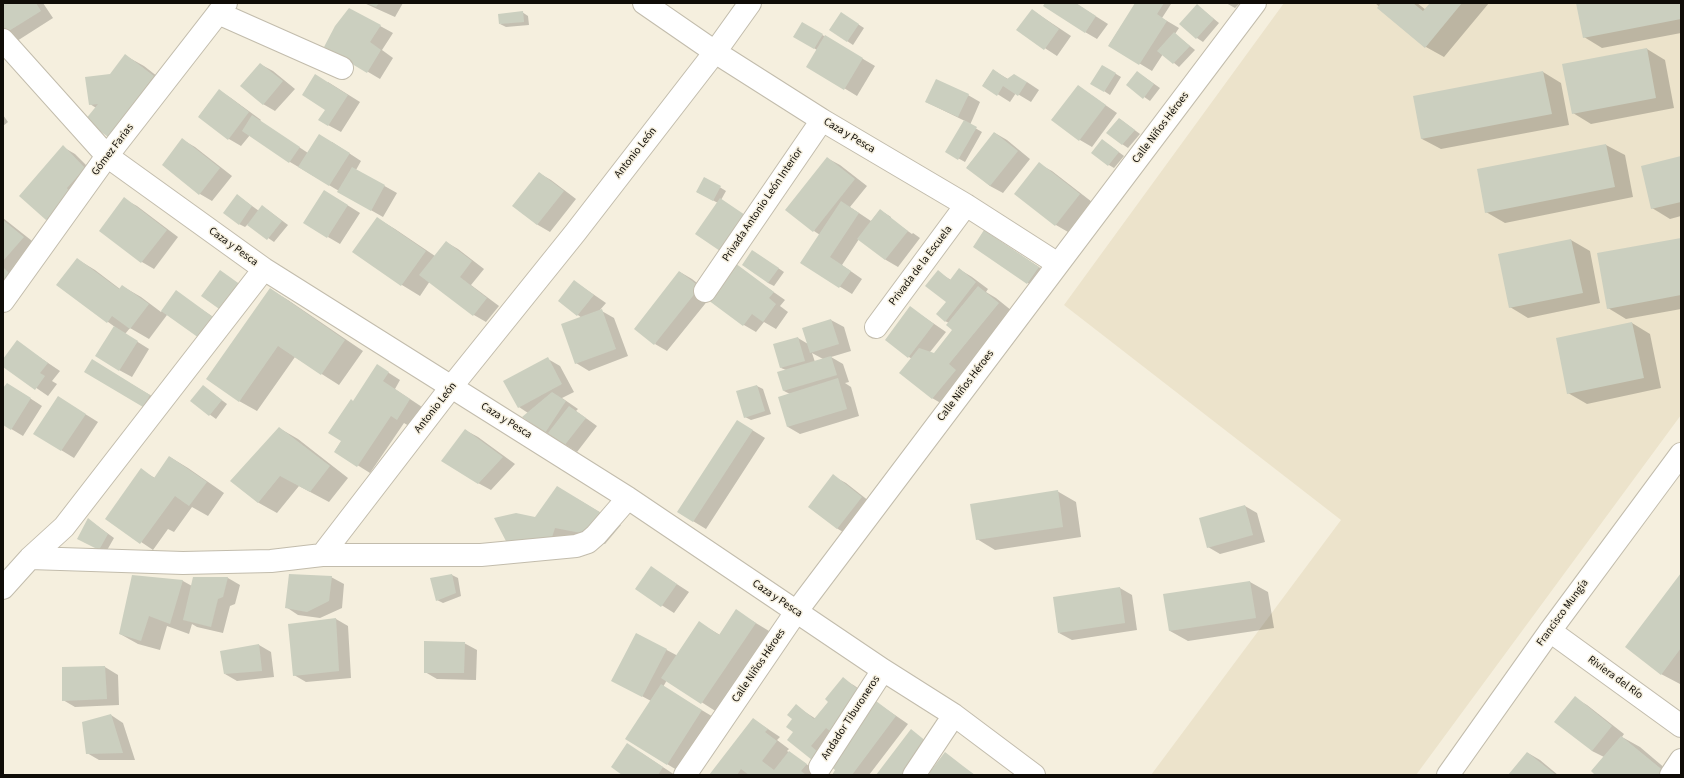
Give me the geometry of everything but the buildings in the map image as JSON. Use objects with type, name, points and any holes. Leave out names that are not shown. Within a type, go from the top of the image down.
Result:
[{"type":"street","name":"Caza y Pesca","points":[[644,3],[715,52],[822,120],[966,205],[1058,264]]},
{"type":"street","name":"Antonio León","points":[[322,556],[452,386],[579,227],[715,52],[750,3]]},
{"type":"street","name":"Calle Niños Héroes","points":[[685,775],[796,612],[1255,3]]},
{"type":"street","points":[[222,8],[342,68]]},
{"type":"street","name":"Gómez Farias","points":[[3,301],[108,156],[222,8]]},
{"type":"street","name":"Caza y Pesca","points":[[3,40],[108,156],[264,269],[628,498],[883,670],[954,715],[1034,775]]},
{"type":"street","name":"Privada Antonio León Interior","points":[[705,291],[822,120]]},
{"type":"street","name":"Privada de la Escuela","points":[[876,326],[966,205]]},
{"type":"street","points":[[3,588],[30,558],[64,527],[264,269]]},
{"type":"street","name":"Francisco Mungía","points":[[1448,775],[1550,631],[1681,454]]},
{"type":"street","points":[[30,558],[183,563],[271,561],[322,556],[481,556],[576,546],[588,542],[596,535],[628,498]]},
{"type":"street","name":"Riviera del Río","points":[[1550,631],[1681,726]]},
{"type":"street","name":"Andador Tiburoneros","points":[[820,767],[883,670]]},
{"type":"street","points":[[914,775],[954,715]]},
{"type":"street","points":[[1671,775],[1681,760]]},
{"type":"shaded area","points":[[1284,3],[1681,3],[1681,415],[1416,775],[1151,775],[1341,520],[1064,305]]}]
